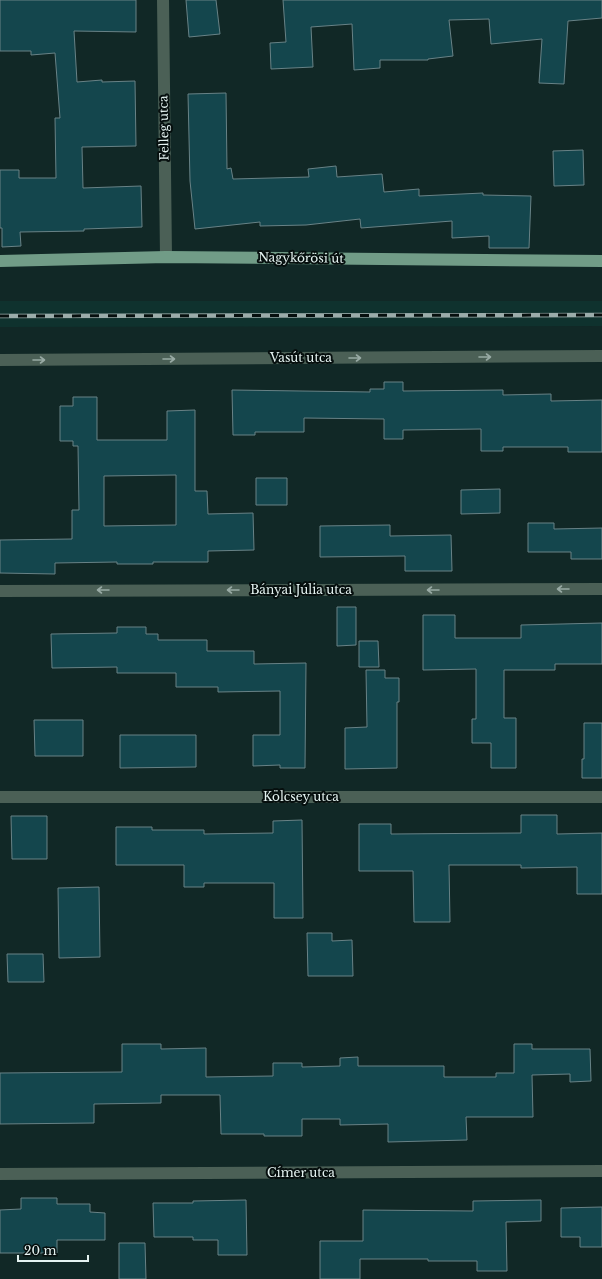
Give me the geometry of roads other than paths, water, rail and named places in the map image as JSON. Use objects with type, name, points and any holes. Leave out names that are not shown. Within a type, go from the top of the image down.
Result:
[{"type":"main road","name":"Nagykőrösi út","points":[[0,261],[166,257],[602,261]]},
{"type":"street","name":"Felleg utca","points":[[163,0],[166,257]]},
{"type":"street","name":"Vasút utca","points":[[0,360],[602,356]]},
{"type":"street","name":"Bányai Júlia utca","points":[[0,591],[602,589]]},
{"type":"street","name":"Kölcsey utca","points":[[0,797],[602,798]]},
{"type":"street","name":"Címer utca","points":[[0,1174],[602,1171]]},
{"type":"railway","points":[[0,316],[602,315]]}]
